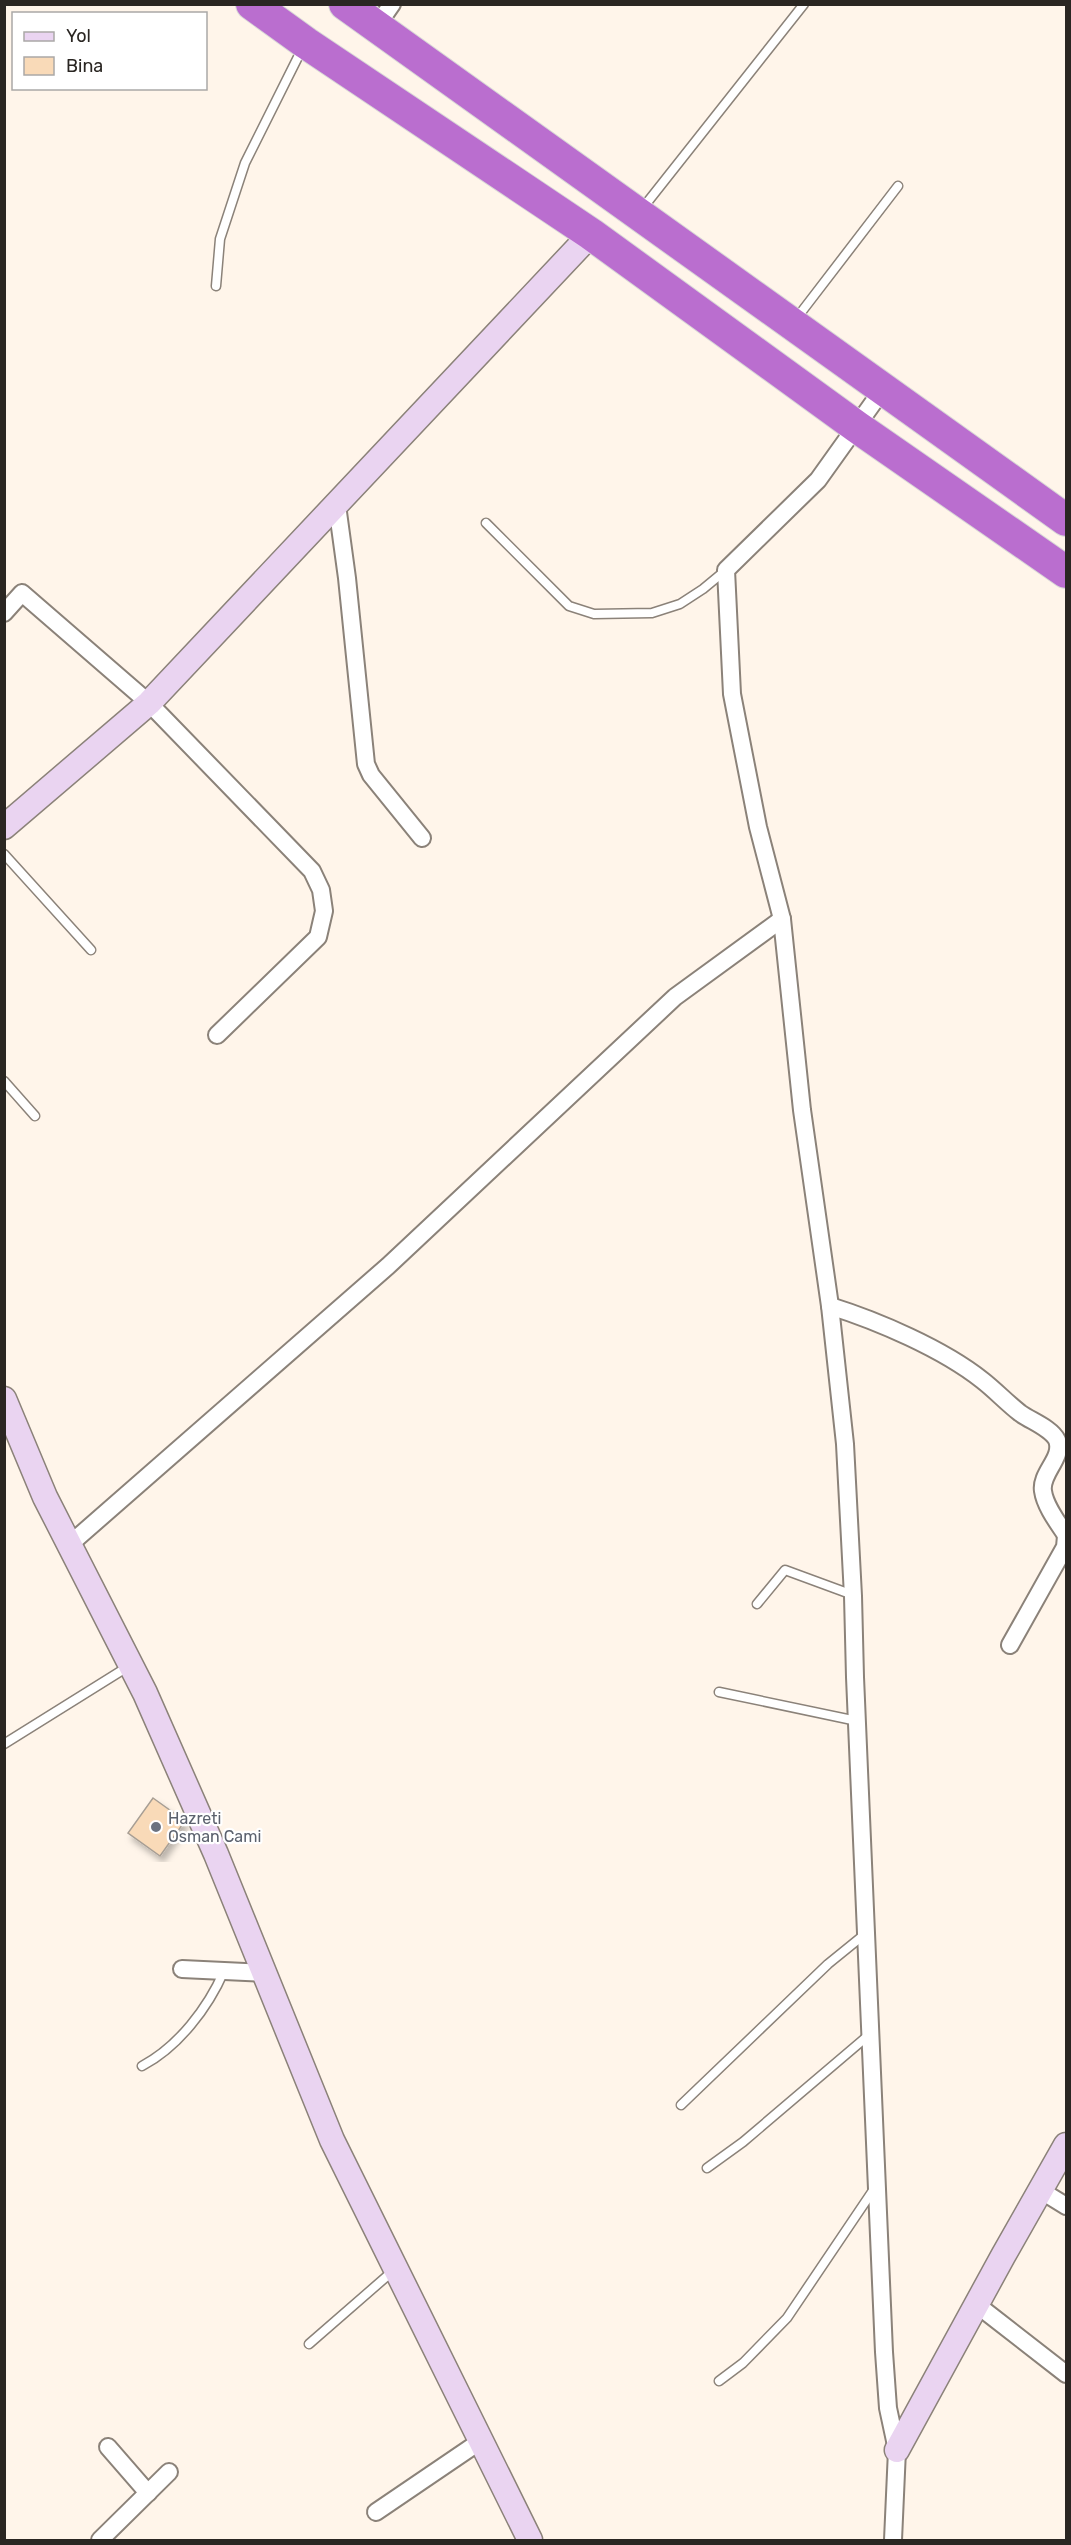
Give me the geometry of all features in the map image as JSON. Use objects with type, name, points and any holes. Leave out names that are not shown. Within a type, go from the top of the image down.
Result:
[{"type":"highway","points":[[252,4],[306,43],[591,234],[857,427],[1066,572]]},
{"type":"highway","points":[[345,4],[384,16],[638,214],[1066,520]]},
{"type":"street","points":[[4,827],[149,704],[591,234]]},
{"type":"street","points":[[883,389],[818,480],[726,570],[732,694],[758,827],[782,919],[802,1110],[830,1306],[844,1444],[854,1596],[857,1721],[885,2364],[888,2408],[897,2450],[893,2541]]},
{"type":"street","points":[[337,505],[347,578],[366,764],[370,775],[422,838]]},
{"type":"street","points":[[4,613],[22,593],[149,704],[312,871],[321,890],[324,910],[318,937],[217,1035]]},
{"type":"street","points":[[69,1545],[388,1266],[675,997],[782,919]]},
{"type":"street","points":[[830,1306],[867,1318],[932,1350],[980,1378],[1020,1413],[1055,1437],[1058,1454],[1042,1488],[1044,1498],[1066,1536],[1065,1547],[1010,1645]]},
{"type":"street","points":[[4,1399],[45,1497],[131,1665],[216,1854],[332,2140],[530,2541]]},
{"type":"street","points":[[182,1969],[264,1973]]},
{"type":"street","points":[[897,2450],[1066,2145]]},
{"type":"street","points":[[1040,2190],[1066,2206]]},
{"type":"street","points":[[976,2304],[1066,2374]]},
{"type":"street","points":[[376,2512],[482,2440]]},
{"type":"street","points":[[108,2446],[148,2493]]},
{"type":"street","points":[[100,2541],[169,2472]]},
{"type":"lane","points":[[638,214],[804,4]]},
{"type":"lane","points":[[216,286],[220,239],[245,163],[306,43]]},
{"type":"lane","points":[[792,325],[898,186]]},
{"type":"lane","points":[[486,523],[569,606],[594,614],[652,613],[680,603],[703,590],[726,570]]},
{"type":"lane","points":[[4,854],[92,950]]},
{"type":"lane","points":[[4,1081],[35,1116]]},
{"type":"lane","points":[[757,1604],[785,1570],[854,1596]]},
{"type":"lane","points":[[4,1744],[131,1665]]},
{"type":"lane","points":[[719,1692],[857,1721]]},
{"type":"lane","points":[[681,2105],[828,1964],[866,1933]]},
{"type":"lane","points":[[142,2066],[166,2050],[189,2026],[215,1992],[224,1971]]},
{"type":"lane","points":[[706,2168],[743,2142],[870,2034]]},
{"type":"lane","points":[[719,2381],[743,2363],[787,2318],[876,2186]]},
{"type":"lane","points":[[309,2344],[396,2268]]},
{"type":"building","name":"Hazreti Osman Cami","points":[[153,1798],[185,1821],[160,1856],[128,1833]]},
{"type":"place","name":"Hazreti Osman Cami","points":[[156,1827]]}]
